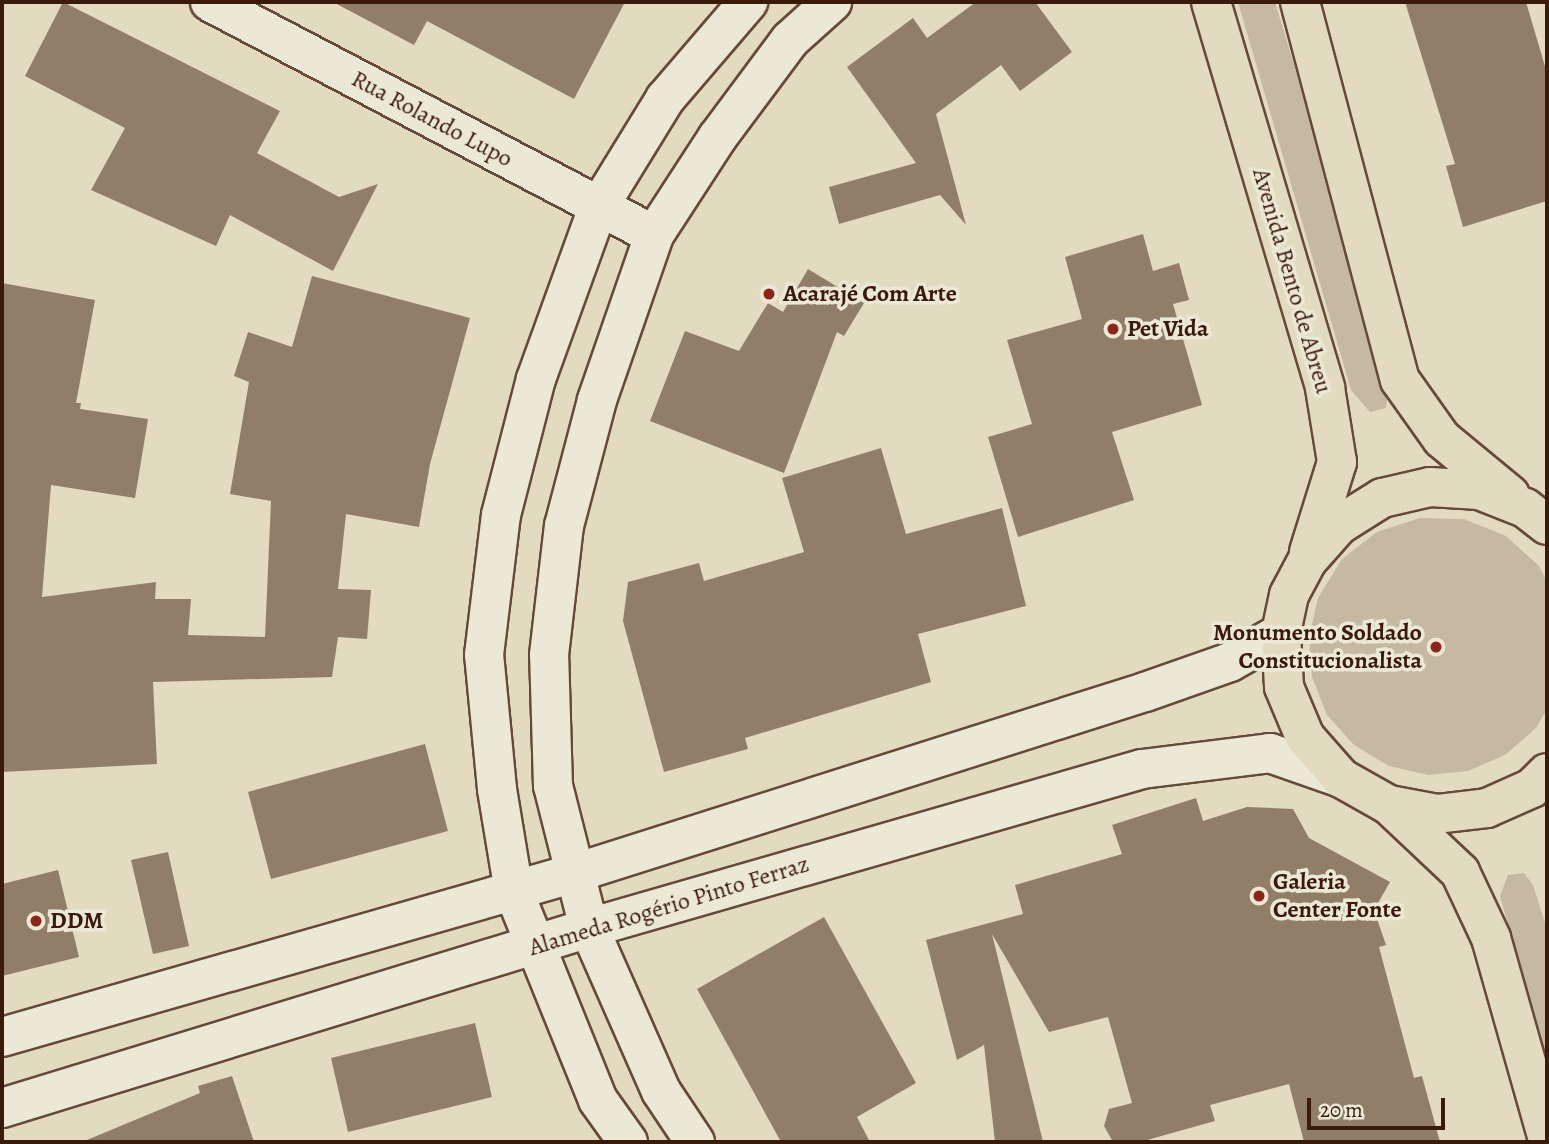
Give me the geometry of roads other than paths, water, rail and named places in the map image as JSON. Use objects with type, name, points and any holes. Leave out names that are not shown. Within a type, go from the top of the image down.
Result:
[{"type":"main road","name":"Avenida Bento de Abreu","points":[[1211,2],[1325,388],[1337,463],[1307,561]]},
{"type":"main road","points":[[1300,2],[1400,380],[1442,439],[1536,517]]},
{"type":"main road","points":[[1536,517],[1479,489],[1430,487],[1382,498],[1339,524],[1307,561],[1289,595],[1281,633],[1284,687],[1305,737],[1341,778],[1389,805],[1460,872],[1491,938],[1547,1136]]},
{"type":"main road","points":[[1389,805],[1437,814],[1487,808],[1532,788],[1547,773]]},
{"type":"street","name":"Rua Rolando Lupo","points":[[210,2],[598,208],[654,235]]},
{"type":"street","points":[[628,1142],[598,1100],[533,947],[514,892],[497,789],[484,655],[501,515],[536,379],[598,208],[664,99],[748,2]]},
{"type":"street","points":[[695,1142],[661,1091],[589,928],[553,786],[549,655],[564,526],[597,400],[654,235],[717,138],[790,40],[832,2]]},
{"type":"street","points":[[2,1037],[576,873],[1145,692],[1230,662],[1281,633]]},
{"type":"street","name":"Alameda Rogério Pinto Ferraz","points":[[2,1108],[589,928],[1142,769],[1270,753],[1341,778]]},
{"type":"place","name":"Acarajé Com Arte","points":[[769,294]]},
{"type":"place","name":"Pet Vida","points":[[1113,329]]},
{"type":"place","name":"Monumento Soldado Constitucionalista","points":[[1436,647]]},
{"type":"place","name":"Galeria Center Fonte","points":[[1259,896]]},
{"type":"place","name":"DDM","points":[[36,921]]}]
